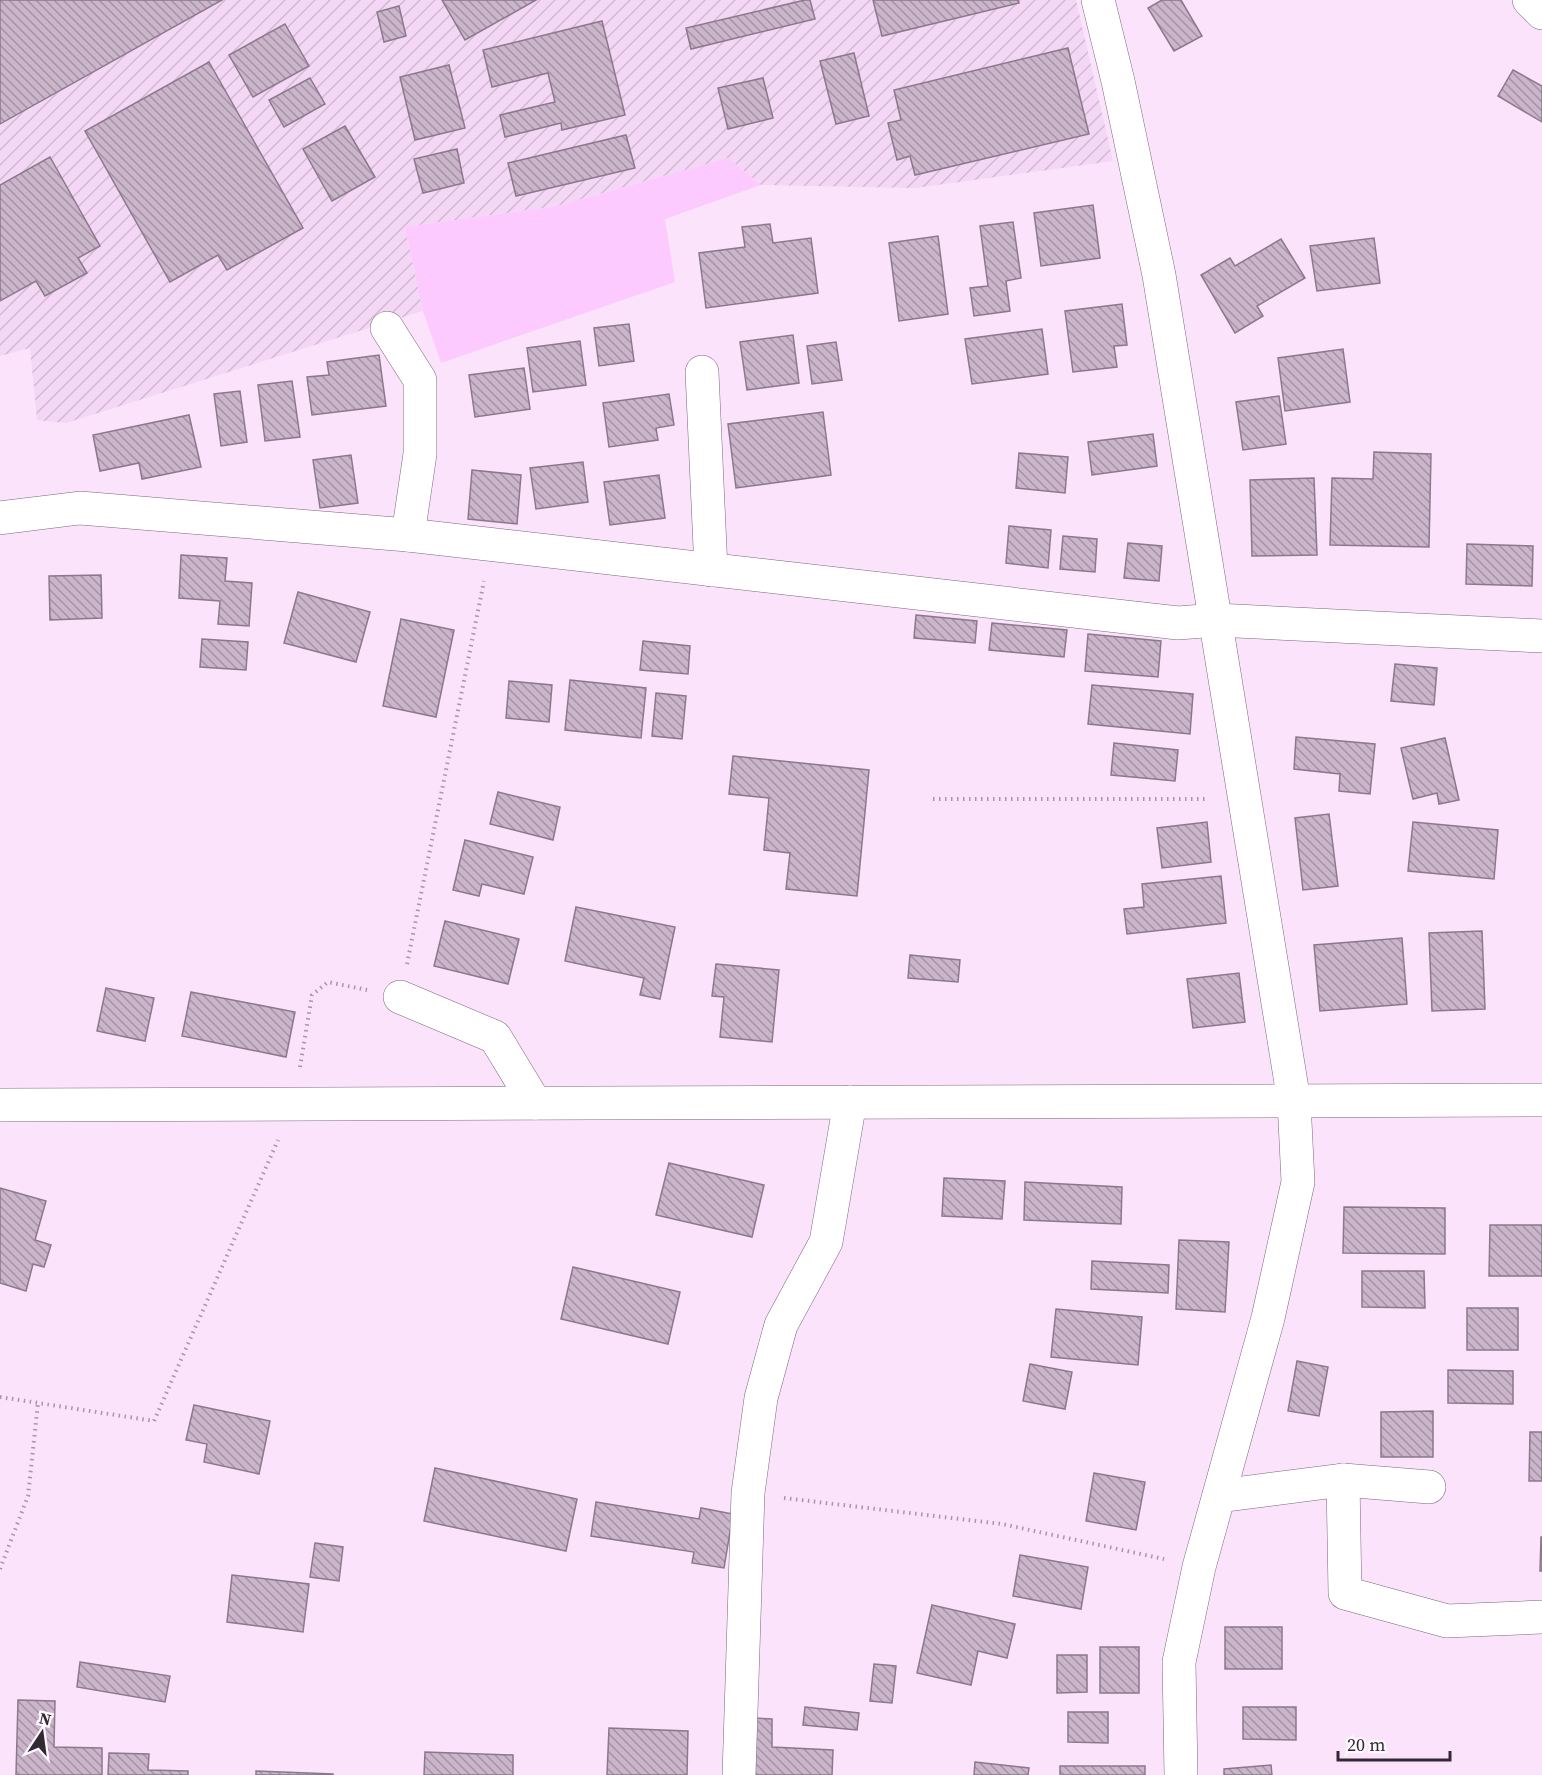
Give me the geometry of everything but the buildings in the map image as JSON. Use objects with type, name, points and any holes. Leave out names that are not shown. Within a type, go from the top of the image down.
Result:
[{"type":"street","points":[[1098,0],[1118,81],[1159,275],[1294,1101],[1298,1182],[1268,1318],[1199,1567],[1179,1662],[1181,1775]]},
{"type":"street","points":[[1529,0],[1542,13]]},
{"type":"street","points":[[387,328],[420,380],[420,454],[408,535]]},
{"type":"street","points":[[702,372],[711,570]]},
{"type":"street","points":[[0,518],[80,508],[408,535],[1178,623],[1216,620],[1542,636]]},
{"type":"street","points":[[400,997],[495,1037],[535,1103]]},
{"type":"street","points":[[0,1105],[1542,1100]]},
{"type":"street","points":[[739,1775],[748,1493],[761,1398],[781,1325],[826,1242],[850,1102]]},
{"type":"street","points":[[1219,1496],[1343,1480],[1429,1487]]},
{"type":"street","points":[[1343,1480],[1345,1593],[1446,1620],[1542,1617]]},
{"type":"path","points":[[0,1397],[154,1421],[294,1104],[312,995],[328,982],[400,997],[491,544]]},
{"type":"path","points":[[933,799],[1245,798]]},
{"type":"path","points":[[0,1569],[28,1496],[38,1403]]},
{"type":"path","points":[[748,1493],[1002,1524],[1199,1567]]},
{"type":"shaded area","points":[[0,0],[1076,0],[1113,161],[915,188],[761,185],[728,158],[557,206],[405,227],[423,311],[66,423],[37,420],[30,348],[0,356]]},
{"type":"shaded area","points":[[728,158],[761,185],[665,219],[675,282],[441,363],[423,311],[405,227],[557,206]]}]
